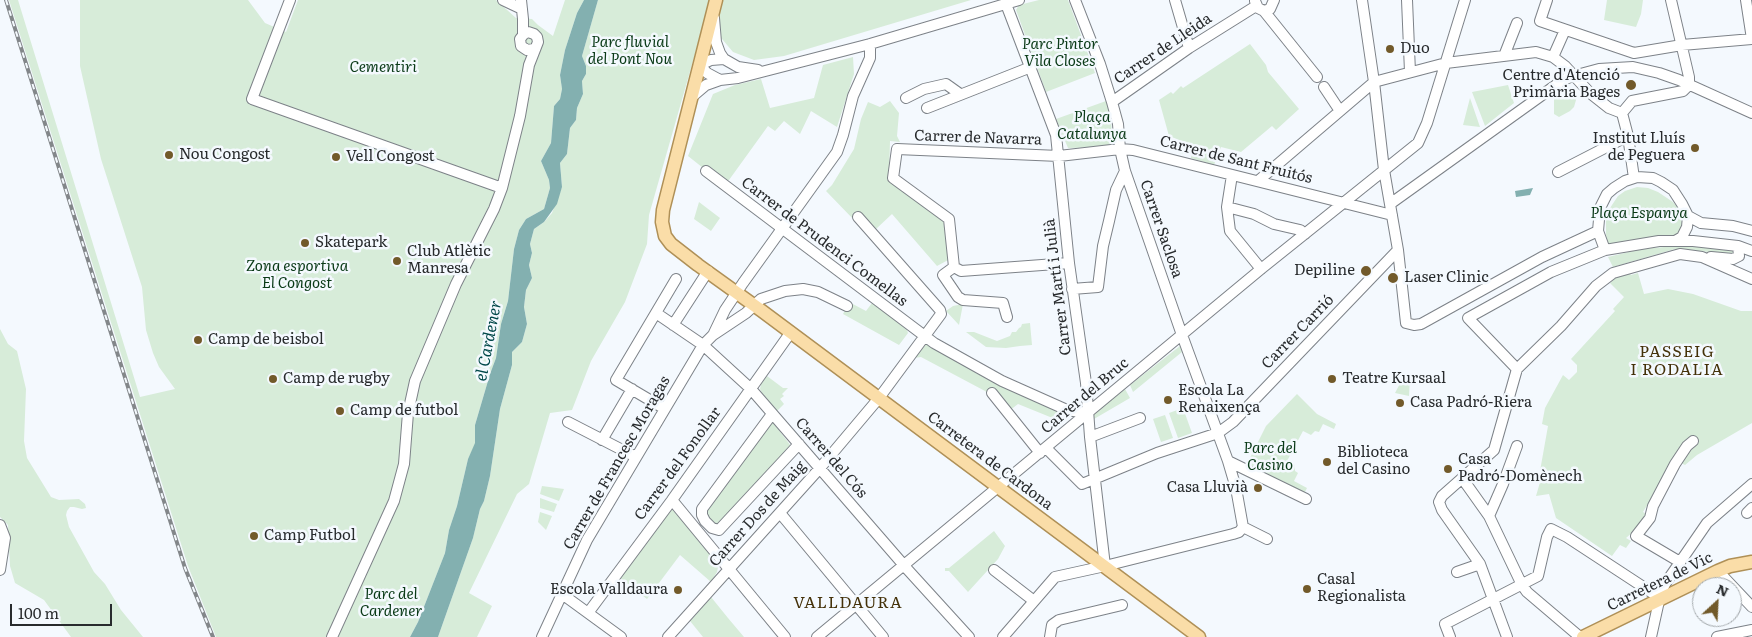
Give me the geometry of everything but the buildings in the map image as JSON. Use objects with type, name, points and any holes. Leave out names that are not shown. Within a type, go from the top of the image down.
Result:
[{"type":"main road","points":[[693,96],[715,4]]},
{"type":"main road","name":"Carretera de Cardona","points":[[693,96],[670,183],[662,222],[663,234],[671,244],[1199,637]]},
{"type":"main road","name":"Carretera de Vic","points":[[1582,637],[1718,571],[1730,566],[1752,562]]},
{"type":"street","points":[[290,0],[252,99],[502,188]]},
{"type":"street","points":[[503,0],[522,4],[527,34]]},
{"type":"street","points":[[693,96],[706,86],[720,80],[738,78],[870,44],[1019,0]]},
{"type":"street","name":"Carrer Saclosa","points":[[1075,0],[1100,64],[1112,102],[1118,124],[1120,149],[1125,171],[1182,335]]},
{"type":"street","points":[[1175,0],[1189,48]]},
{"type":"street","name":"Carrer de Lleida","points":[[1112,102],[1189,48],[1258,6],[1270,9],[1274,0]]},
{"type":"street","points":[[1362,0],[1384,170],[1398,250],[1406,323],[1414,326],[1421,324],[1542,257],[1598,231]]},
{"type":"street","points":[[1408,0],[1410,72]]},
{"type":"street","name":"Carrer del Bruc","points":[[818,637],[1420,139],[1465,0]]},
{"type":"street","points":[[1547,0],[1540,21],[1634,53],[1682,44],[1752,39],[1746,0]]},
{"type":"street","points":[[1622,113],[1632,101],[1683,91],[1689,85],[1689,77],[1671,0]]},
{"type":"street","points":[[715,4],[716,42],[724,59],[738,67],[767,70]]},
{"type":"street","name":"Carrer Martí i Julià","points":[[1006,4],[1056,135],[1072,289],[1086,383],[1087,413],[1105,566]]},
{"type":"street","points":[[1258,6],[1318,77]]},
{"type":"street","points":[[1504,56],[1517,23]]},
{"type":"street","points":[[1553,57],[1565,30]]},
{"type":"street","points":[[332,637],[394,501],[404,464],[408,414],[415,381],[456,284],[494,209],[502,188],[520,116],[529,65],[534,48],[537,45],[538,40],[535,34],[527,34],[520,42],[529,65]]},
{"type":"street","name":"Carrer de Francesc Moragas","points":[[713,334],[736,292],[837,152],[853,96],[870,58],[870,44]]},
{"type":"street","points":[[523,48],[529,50],[534,48]]},
{"type":"street","points":[[1258,181],[1374,82],[1446,63],[1536,52],[1553,57],[1565,66],[1573,76],[1608,108],[1622,113]]},
{"type":"street","points":[[720,80],[707,73],[700,65],[711,60],[724,59]]},
{"type":"street","points":[[927,108],[1031,67]]},
{"type":"street","points":[[1390,204],[1563,80],[1599,69],[1633,67],[1659,73],[1752,113]]},
{"type":"street","points":[[906,98],[924,89],[946,84],[960,94]]},
{"type":"street","points":[[1324,87],[1340,111]]},
{"type":"street","points":[[1622,113],[1628,136],[1634,178]]},
{"type":"street","points":[[1558,172],[1628,136]]},
{"type":"street","points":[[1059,156],[1120,149]]},
{"type":"street","name":"Carrer de Sant Fruitós","points":[[1120,149],[1134,150],[1345,202],[1392,216]]},
{"type":"street","name":"Carrer de Navarra","points":[[954,267],[949,219],[893,178],[897,150],[1059,156]]},
{"type":"street","name":"Carrer de Prudenci Comellas","points":[[706,171],[924,336],[1002,381],[1067,410],[1087,413]]},
{"type":"street","points":[[1072,289],[1098,287],[1103,246],[1116,190],[1125,171]]},
{"type":"street","points":[[1232,175],[1228,207],[1230,230],[1261,269]]},
{"type":"street","points":[[1605,250],[1598,231],[1600,208],[1607,194],[1625,181],[1634,178],[1653,178],[1667,186],[1678,197],[1688,216],[1701,223],[1733,226],[1752,231]]},
{"type":"street","points":[[1228,207],[1254,214],[1274,224],[1300,230],[1305,234]]},
{"type":"street","points":[[1675,241],[1682,237],[1688,216]]},
{"type":"street","name":"Carrer Dos de Maig","points":[[668,637],[820,468],[879,398],[942,314],[858,217]]},
{"type":"street","points":[[1698,242],[1694,237],[1698,225],[1701,223]]},
{"type":"street","points":[[1517,369],[1468,318],[1551,272],[1605,250],[1644,243],[1698,242],[1738,246],[1752,251]]},
{"type":"street","points":[[1709,260],[1711,257],[1734,259],[1738,256],[1738,246]]},
{"type":"street","name":"Carrer Carrió","points":[[1218,433],[1233,422],[1398,250]]},
{"type":"street","points":[[1507,637],[1480,564],[1442,510],[1439,502],[1442,496],[1494,450],[1517,369],[1561,326],[1596,286],[1612,272],[1680,254],[1702,257],[1752,280]]},
{"type":"street","points":[[1007,317],[1003,303],[963,300],[958,297],[943,275],[954,267],[961,272],[1069,263]]},
{"type":"street","points":[[673,325],[708,272]]},
{"type":"street","points":[[665,409],[616,380],[676,279]]},
{"type":"street","name":"Carrer de Francesc Moragas","points":[[542,637],[587,540],[703,345],[713,334],[746,313],[758,308],[761,299],[785,291],[803,289],[818,292],[847,306]]},
{"type":"street","name":"Carrer del Cós","points":[[656,313],[703,345],[750,389],[969,637]]},
{"type":"street","name":"Carrer del Fonollar","points":[[588,613],[672,500],[791,332]]},
{"type":"street","points":[[1003,637],[1054,577],[1239,532],[1243,527],[1236,488],[1228,461],[1182,335]]},
{"type":"street","points":[[602,440],[632,389]]},
{"type":"street","points":[[992,393],[1043,451],[1082,484],[1157,453],[1218,433]]},
{"type":"street","points":[[772,414],[702,509],[705,521],[712,528],[718,530],[799,444]]},
{"type":"street","points":[[1090,437],[1140,418]]},
{"type":"street","points":[[568,422],[636,457]]},
{"type":"street","points":[[1680,562],[1636,536],[1650,518],[1653,506],[1675,464],[1693,440]]},
{"type":"street","points":[[1489,516],[1517,446]]},
{"type":"street","points":[[1228,461],[1306,499]]},
{"type":"street","points":[[1462,478],[1489,516],[1527,592],[1582,637]]},
{"type":"street","points":[[1651,637],[1659,600],[1665,584],[1707,523],[1752,484]]},
{"type":"street","points":[[672,500],[785,637]]},
{"type":"street","points":[[780,513],[882,637]]},
{"type":"street","points":[[0,525],[5,538],[0,570]]},
{"type":"street","points":[[1243,527],[1267,539]]},
{"type":"street","points":[[1450,637],[1445,624],[1538,576],[1547,537],[1551,528],[1567,536],[1654,594],[1659,600]]},
{"type":"street","points":[[1457,572],[1480,564]]},
{"type":"street","points":[[994,570],[1034,600]]},
{"type":"street","points":[[1718,571],[1752,607]]},
{"type":"street","points":[[562,594],[621,637]]},
{"type":"street","points":[[1050,637],[1052,625],[1058,620],[1122,605]]},
{"type":"street","points":[[1717,637],[1752,630]]},
{"type":"green space","name":"Zona esportiva El Congost","points":[[9,0],[18,0],[140,397],[175,389],[159,367],[153,353],[146,330],[142,287],[101,159],[80,66],[80,0],[248,0],[265,23],[286,32],[298,0],[496,0],[516,18],[532,19],[553,36],[565,0],[584,0],[577,13],[565,50],[560,75],[562,89],[560,99],[554,106],[551,143],[541,161],[549,180],[550,188],[544,209],[526,219],[519,230],[514,249],[508,301],[501,324],[496,358],[475,425],[476,443],[468,459],[457,506],[449,530],[445,553],[418,622],[410,637],[216,637],[188,566]]},
{"type":"green space","name":"Parc fluvial del Pont Nou","points":[[598,0],[971,0],[784,56],[754,60],[733,52],[722,39],[701,33],[649,215],[647,244],[625,302],[591,361],[572,410],[550,413],[529,484],[517,494],[469,593],[492,606],[477,637],[438,637],[484,501],[490,476],[500,409],[512,365],[512,352],[522,342],[527,324],[524,307],[526,290],[532,278],[529,265],[532,253],[530,244],[534,229],[552,213],[562,187],[560,163],[567,154],[570,128],[576,120],[577,108],[583,94],[582,81],[586,74],[586,66],[582,56]]},
{"type":"green space","name":"Parc Pintor Vila Closes","points":[[1039,0],[1068,0],[1095,73],[1046,92],[1016,10],[1019,5]]},
{"type":"green space","points":[[1607,0],[1643,0],[1641,14],[1636,27],[1604,20]]},
{"type":"green space","points":[[1250,44],[1266,65],[1268,72],[1299,109],[1276,130],[1272,126],[1241,152],[1221,147],[1214,165],[1191,158],[1192,152],[1185,150],[1184,154],[1179,153],[1182,141],[1169,136],[1159,100],[1171,92],[1173,94],[1181,86],[1183,88]]},
{"type":"green space","points":[[853,57],[854,74],[837,127],[811,111],[800,134],[784,121],[775,131],[768,126],[729,180],[722,183],[688,156],[713,94],[735,85],[761,79],[770,108],[814,98],[823,65]]},
{"type":"green space","points":[[1508,85],[1514,103],[1485,126],[1472,92]]},
{"type":"green space","points":[[1564,89],[1574,91],[1576,100],[1574,107],[1570,111],[1559,117],[1554,114],[1554,100],[1555,95]]},
{"type":"green space","points":[[1470,98],[1480,127],[1463,125]]},
{"type":"green space","points":[[890,101],[899,113],[897,136],[900,142],[890,141],[889,177],[945,220],[950,259],[937,266],[892,214],[876,229],[863,215],[855,221],[826,191],[832,185],[854,149],[861,119],[868,102],[880,107]]},
{"type":"green space","name":"Plaça Catalunya","points":[[1106,101],[1111,118],[1112,141],[1107,147],[1068,148],[1056,119]]},
{"type":"green space","name":"Plaça Espanya","points":[[1637,187],[1648,188],[1658,192],[1673,202],[1679,209],[1682,223],[1681,236],[1608,247],[1606,221],[1608,211],[1618,196],[1625,191]]},
{"type":"green space","points":[[699,202],[720,218],[711,231],[694,219]]},
{"type":"green space","points":[[1676,246],[1711,247],[1735,251],[1731,254],[1675,249],[1613,267],[1608,257],[1641,249]]},
{"type":"green space","points":[[1629,273],[1631,275],[1638,273],[1644,294],[1668,289],[1693,294],[1741,311],[1752,311],[1752,423],[1697,455],[1685,465],[1675,460],[1643,512],[1648,515],[1641,525],[1626,538],[1631,541],[1626,548],[1620,545],[1612,556],[1556,518],[1549,494],[1536,496],[1543,472],[1540,471],[1548,426],[1542,424],[1545,408],[1563,375],[1569,380],[1577,372],[1577,365],[1571,359],[1615,311],[1613,309],[1624,297],[1610,283],[1616,277]]},
{"type":"green space","points":[[849,302],[866,311],[872,303],[906,327],[908,333],[899,345],[843,314]]},
{"type":"green space","points":[[963,304],[959,325],[946,311],[953,306]]},
{"type":"green space","points":[[1030,323],[1032,345],[1006,348],[986,347],[966,332],[974,332],[997,341],[1010,336],[1012,332],[1016,332],[1022,324]]},
{"type":"green space","points":[[0,329],[8,344],[17,351],[26,389],[24,441],[27,458],[51,497],[59,500],[79,499],[85,504],[86,508],[70,507],[67,511],[69,527],[94,572],[105,584],[121,610],[143,637],[71,637],[44,600],[15,583],[10,566],[8,525],[0,517]]},
{"type":"green space","points":[[927,343],[1060,411],[1055,419],[1018,404],[1005,414],[985,391],[921,357],[914,358]]},
{"type":"green space","points":[[1180,346],[1182,352],[1133,392],[1130,385]]},
{"type":"green space","points":[[1405,374],[1410,376],[1409,396],[1395,393]]},
{"type":"green space","points":[[767,376],[783,388],[788,388],[780,399],[784,404],[777,411],[760,389]]},
{"type":"green space","points":[[1125,389],[1130,398],[1094,419],[1094,414]]},
{"type":"green space","name":"Parc del Casino","points":[[1297,394],[1317,414],[1336,424],[1334,429],[1323,424],[1319,432],[1315,431],[1311,435],[1303,431],[1287,461],[1295,465],[1295,471],[1298,473],[1294,481],[1307,488],[1304,494],[1246,466],[1266,426]]},
{"type":"green space","points":[[1183,408],[1192,433],[1178,438],[1169,413]]},
{"type":"green space","points":[[1165,415],[1173,438],[1161,442],[1153,419]]},
{"type":"green space","points":[[771,420],[791,446],[718,526],[705,517],[706,509]]},
{"type":"green space","points":[[542,486],[564,489],[559,501],[540,494]]},
{"type":"green space","points":[[540,498],[557,504],[554,512],[540,508]]},
{"type":"green space","points":[[670,510],[673,510],[716,561],[717,572],[711,582],[680,555],[647,599],[620,578]]},
{"type":"green space","points":[[540,512],[552,516],[546,530],[538,522]]},
{"type":"green space","points":[[994,531],[1005,546],[998,559],[968,592],[949,571],[945,571],[945,568],[949,568]]},
{"type":"green space","points":[[711,597],[744,637],[703,637],[690,621]]},
{"type":"water","points":[[584,0],[598,0],[582,56],[586,66],[586,74],[582,81],[583,94],[577,108],[576,120],[570,128],[567,154],[560,163],[562,187],[557,204],[544,222],[534,229],[530,244],[532,253],[529,265],[532,278],[526,290],[524,307],[527,324],[522,342],[512,352],[512,365],[500,409],[490,476],[484,501],[438,637],[410,637],[418,622],[445,553],[449,530],[457,506],[468,459],[475,443],[475,425],[496,358],[501,324],[508,301],[514,249],[519,230],[526,219],[544,209],[550,188],[549,180],[541,161],[551,143],[554,106],[560,99],[562,89],[560,75],[565,50],[577,13]]},
{"type":"water","points":[[1533,188],[1530,195],[1516,197],[1515,191]]},
{"type":"railway","points":[[6,0],[185,568],[213,637]]},
{"type":"place","name":"Duo","points":[[1390,49]]},
{"type":"place","name":"Centre d'Atenció Primària Bages","points":[[1631,85]]},
{"type":"place","name":"Institut Lluís de Peguera","points":[[1695,148]]},
{"type":"place","name":"Nou Congost","points":[[169,155]]},
{"type":"place","name":"Vell Congost","points":[[336,157]]},
{"type":"place","name":"Skatepark","points":[[305,243]]},
{"type":"place","name":"Club Atlètic Manresa","points":[[397,261]]},
{"type":"place","name":"Depiline","points":[[1366,271]]},
{"type":"place","name":"Laser Clinic","points":[[1393,278]]},
{"type":"place","name":"Camp de beisbol","points":[[198,340]]},
{"type":"place","name":"Camp de rugby","points":[[273,379]]},
{"type":"place","name":"Teatre Kursaal","points":[[1332,379]]},
{"type":"place","name":"Escola La Renaixença","points":[[1168,400]]},
{"type":"place","name":"Casa Padró-Riera","points":[[1400,403]]},
{"type":"place","name":"Camp de futbol","points":[[340,411]]},
{"type":"place","name":"Biblioteca del Casino","points":[[1327,462]]},
{"type":"place","name":"Casa Padró-Domènech","points":[[1448,469]]},
{"type":"place","name":"Casa Lluvià","points":[[1258,488]]},
{"type":"place","name":"Camp Futbol","points":[[254,536]]},
{"type":"place","name":"Casal Regionalista","points":[[1307,589]]},
{"type":"place","name":"Escola Valldaura","points":[[678,590]]},
{"type":"district","name":"PASSEIG I RODALIA","points":[[1677,361]]},
{"type":"district","name":"VALLDAURA","points":[[848,603]]},
{"type":"park label","name":"Cementiri","points":[[383,68]]},
{"type":"park label","name":"Parc del Cardener","points":[[391,604]]},
{"type":"water label","name":"el Cardener","points":[[489,341]]}]
